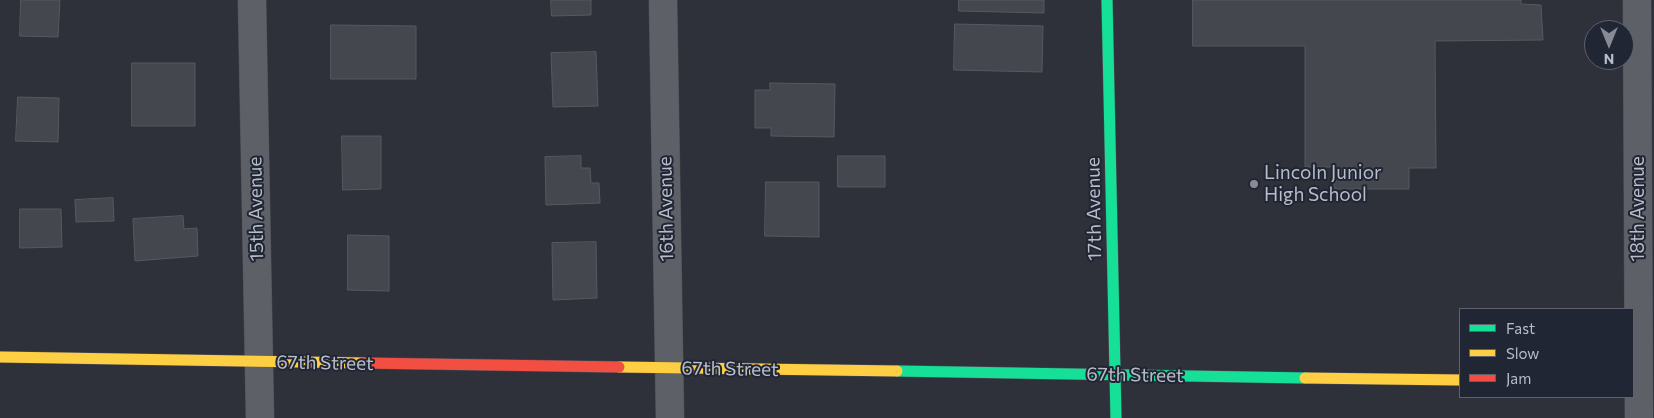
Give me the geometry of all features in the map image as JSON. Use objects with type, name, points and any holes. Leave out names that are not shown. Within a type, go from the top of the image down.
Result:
[{"type":"street","name":"15th Avenue","points":[[252,0],[260,418]]},
{"type":"street","name":"16th Avenue","points":[[663,0],[670,418]]},
{"type":"street","name":"17th Avenue","points":[[1107,0],[1116,418]]},
{"type":"street","name":"18th Avenue","points":[[1637,0],[1642,382],[1639,418]]},
{"type":"street","name":"67th Street","points":[[0,357],[1459,380]]},
{"type":"building","points":[[21,0],[60,0],[58,37],[20,36]]},
{"type":"building","points":[[551,0],[591,0],[591,15],[552,16]]},
{"type":"building","points":[[959,0],[1044,0],[1044,13],[959,11]]},
{"type":"building","name":"Lincoln Junior High School","points":[[1193,0],[1521,0],[1521,4],[1541,5],[1543,40],[1435,41],[1436,168],[1409,168],[1409,189],[1334,189],[1334,167],[1305,167],[1305,46],[1193,46]]},
{"type":"building","points":[[955,24],[1043,26],[1042,72],[954,70]]},
{"type":"building","points":[[331,25],[416,26],[416,79],[331,79]]},
{"type":"building","points":[[596,52],[598,106],[553,107],[551,53]]},
{"type":"building","points":[[132,63],[195,63],[195,126],[132,126]]},
{"type":"building","points":[[770,83],[835,84],[834,137],[771,136],[771,128],[755,128],[755,90],[770,90]]},
{"type":"building","points":[[18,97],[59,98],[58,142],[16,141]]},
{"type":"building","points":[[342,136],[381,136],[381,189],[343,190]]},
{"type":"building","points":[[581,156],[581,168],[590,168],[591,183],[599,183],[600,203],[546,205],[545,157]]},
{"type":"building","points":[[838,156],[885,156],[885,187],[838,187]]},
{"type":"building","points":[[766,182],[819,182],[819,237],[765,236]]},
{"type":"building","points":[[113,198],[114,221],[76,222],[75,200]]},
{"type":"building","points":[[20,209],[61,209],[62,247],[20,248]]},
{"type":"building","points":[[183,216],[184,229],[197,228],[198,256],[135,261],[133,219]]},
{"type":"building","points":[[348,235],[389,236],[389,291],[348,290]]},
{"type":"building","points":[[596,242],[597,298],[553,300],[552,243]]},
{"type":"traffic: fast","points":[[1107,0],[1116,418]]},
{"type":"traffic: fast","points":[[897,371],[1305,378]]},
{"type":"traffic: slow","points":[[0,357],[363,363]]},
{"type":"traffic: slow","points":[[619,367],[897,371]]},
{"type":"traffic: slow","points":[[1305,378],[1459,380]]},
{"type":"traffic: jam","points":[[363,363],[619,367]]},
{"type":"place","name":"Lincoln Junior High School","points":[[1254,184]]}]
